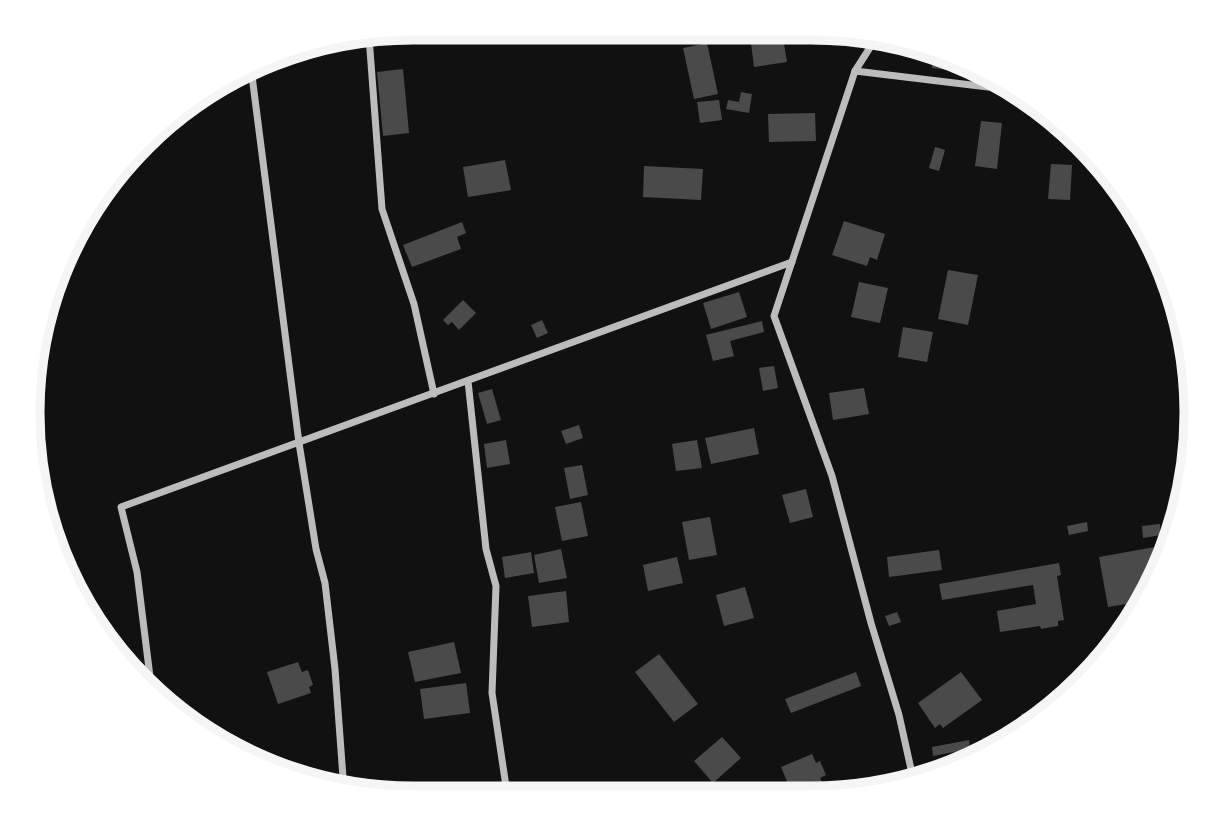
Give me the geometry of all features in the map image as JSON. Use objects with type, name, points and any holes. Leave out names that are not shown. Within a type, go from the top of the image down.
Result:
[{"type":"street","points":[[371,42],[382,208],[414,304],[434,394]]},
{"type":"street","points":[[872,45],[855,71],[774,316],[832,477],[899,715],[912,772]]},
{"type":"street","points":[[855,71],[992,88]]},
{"type":"street","points":[[252,77],[299,443],[316,549],[325,583],[335,669],[343,779]]},
{"type":"street","points":[[150,678],[137,572],[121,507],[792,262]]},
{"type":"street","points":[[468,381],[486,549],[496,586],[492,693],[506,786]]},
{"type":"building","points":[[783,40],[787,62],[754,67],[751,43]]},
{"type":"building","points":[[707,43],[718,94],[694,99],[683,48]]},
{"type":"building","points":[[933,61],[960,72],[932,68]]},
{"type":"building","points":[[403,69],[409,133],[383,136],[377,72]]},
{"type":"building","points":[[741,92],[752,94],[749,113],[726,109],[728,100],[739,102]]},
{"type":"building","points":[[719,100],[722,120],[700,123],[697,102]]},
{"type":"building","points":[[815,113],[816,141],[769,142],[768,114]]},
{"type":"building","points":[[981,121],[1002,123],[997,169],[975,166]]},
{"type":"building","points":[[935,147],[945,150],[939,171],[929,168]]},
{"type":"building","points":[[505,160],[511,190],[468,197],[463,167]]},
{"type":"building","points":[[1051,164],[1072,165],[1070,200],[1048,199]]},
{"type":"building","points":[[644,166],[703,169],[701,200],[643,197]]},
{"type":"building","points":[[844,221],[885,234],[877,260],[870,257],[867,266],[832,255]]},
{"type":"building","points":[[462,222],[466,233],[457,237],[461,249],[412,267],[403,245]]},
{"type":"building","points":[[948,270],[978,275],[968,325],[938,319]]},
{"type":"building","points":[[859,282],[888,288],[880,323],[851,317]]},
{"type":"building","points":[[739,292],[747,317],[711,329],[703,303]]},
{"type":"building","points":[[463,300],[476,313],[459,330],[452,322],[448,325],[443,320]]},
{"type":"building","points":[[542,320],[548,333],[537,338],[531,325]]},
{"type":"building","points":[[762,321],[764,332],[730,341],[734,356],[713,361],[706,335]]},
{"type":"building","points":[[903,327],[933,332],[927,362],[898,357]]},
{"type":"building","points":[[774,366],[778,388],[763,391],[759,368]]},
{"type":"building","points":[[864,388],[869,414],[833,420],[829,393]]},
{"type":"building","points":[[492,389],[501,420],[487,424],[478,393]]},
{"type":"building","points":[[579,425],[583,438],[566,444],[561,431]]},
{"type":"building","points":[[754,428],[759,454],[711,464],[705,438]]},
{"type":"building","points":[[506,440],[510,464],[487,468],[484,444]]},
{"type":"building","points":[[697,440],[702,468],[676,471],[672,444]]},
{"type":"building","points":[[582,465],[588,495],[570,499],[564,468]]},
{"type":"building","points":[[806,489],[813,517],[790,523],[782,495]]},
{"type":"building","points":[[581,502],[588,536],[562,541],[555,507]]},
{"type":"building","points":[[710,517],[717,555],[689,560],[682,522]]},
{"type":"building","points":[[1087,522],[1088,531],[1069,535],[1067,526]]},
{"type":"building","points":[[1160,524],[1161,535],[1143,538],[1142,526]]},
{"type":"building","points":[[1155,547],[1156,553],[1131,603],[1108,607],[1099,557]]},
{"type":"building","points":[[561,549],[567,578],[539,583],[534,555]]},
{"type":"building","points":[[939,550],[942,570],[889,577],[887,557]]},
{"type":"building","points":[[531,552],[534,573],[505,578],[502,557]]},
{"type":"building","points":[[677,557],[683,583],[648,591],[643,565]]},
{"type":"building","points":[[1059,563],[1061,575],[1057,576],[1064,620],[1058,621],[1058,626],[1000,632],[997,611],[1036,604],[1033,585],[942,600],[939,584]]},
{"type":"building","points":[[745,587],[754,618],[724,626],[716,595]]},
{"type":"building","points":[[566,591],[569,622],[532,627],[528,596]]},
{"type":"building","points":[[897,612],[901,622],[889,626],[885,616]]},
{"type":"building","points":[[454,642],[461,673],[415,682],[408,652]]},
{"type":"building","points":[[659,654],[698,704],[674,722],[635,672]]},
{"type":"building","points":[[298,662],[302,672],[308,670],[313,685],[309,687],[311,693],[278,704],[267,672]]},
{"type":"building","points":[[856,672],[861,686],[791,713],[785,699]]},
{"type":"building","points":[[961,672],[982,700],[943,728],[940,724],[935,728],[918,703]]},
{"type":"building","points":[[466,683],[470,713],[424,719],[420,689]]},
{"type":"building","points":[[1035,711],[1022,720],[1021,714]]},
{"type":"building","points":[[998,735],[983,744],[982,738]]},
{"type":"building","points":[[722,737],[741,758],[713,783],[694,761]]},
{"type":"building","points":[[969,740],[970,749],[933,756],[932,747]]},
{"type":"building","points":[[812,754],[816,763],[820,761],[826,775],[820,778],[824,785],[789,786],[781,767]]}]
